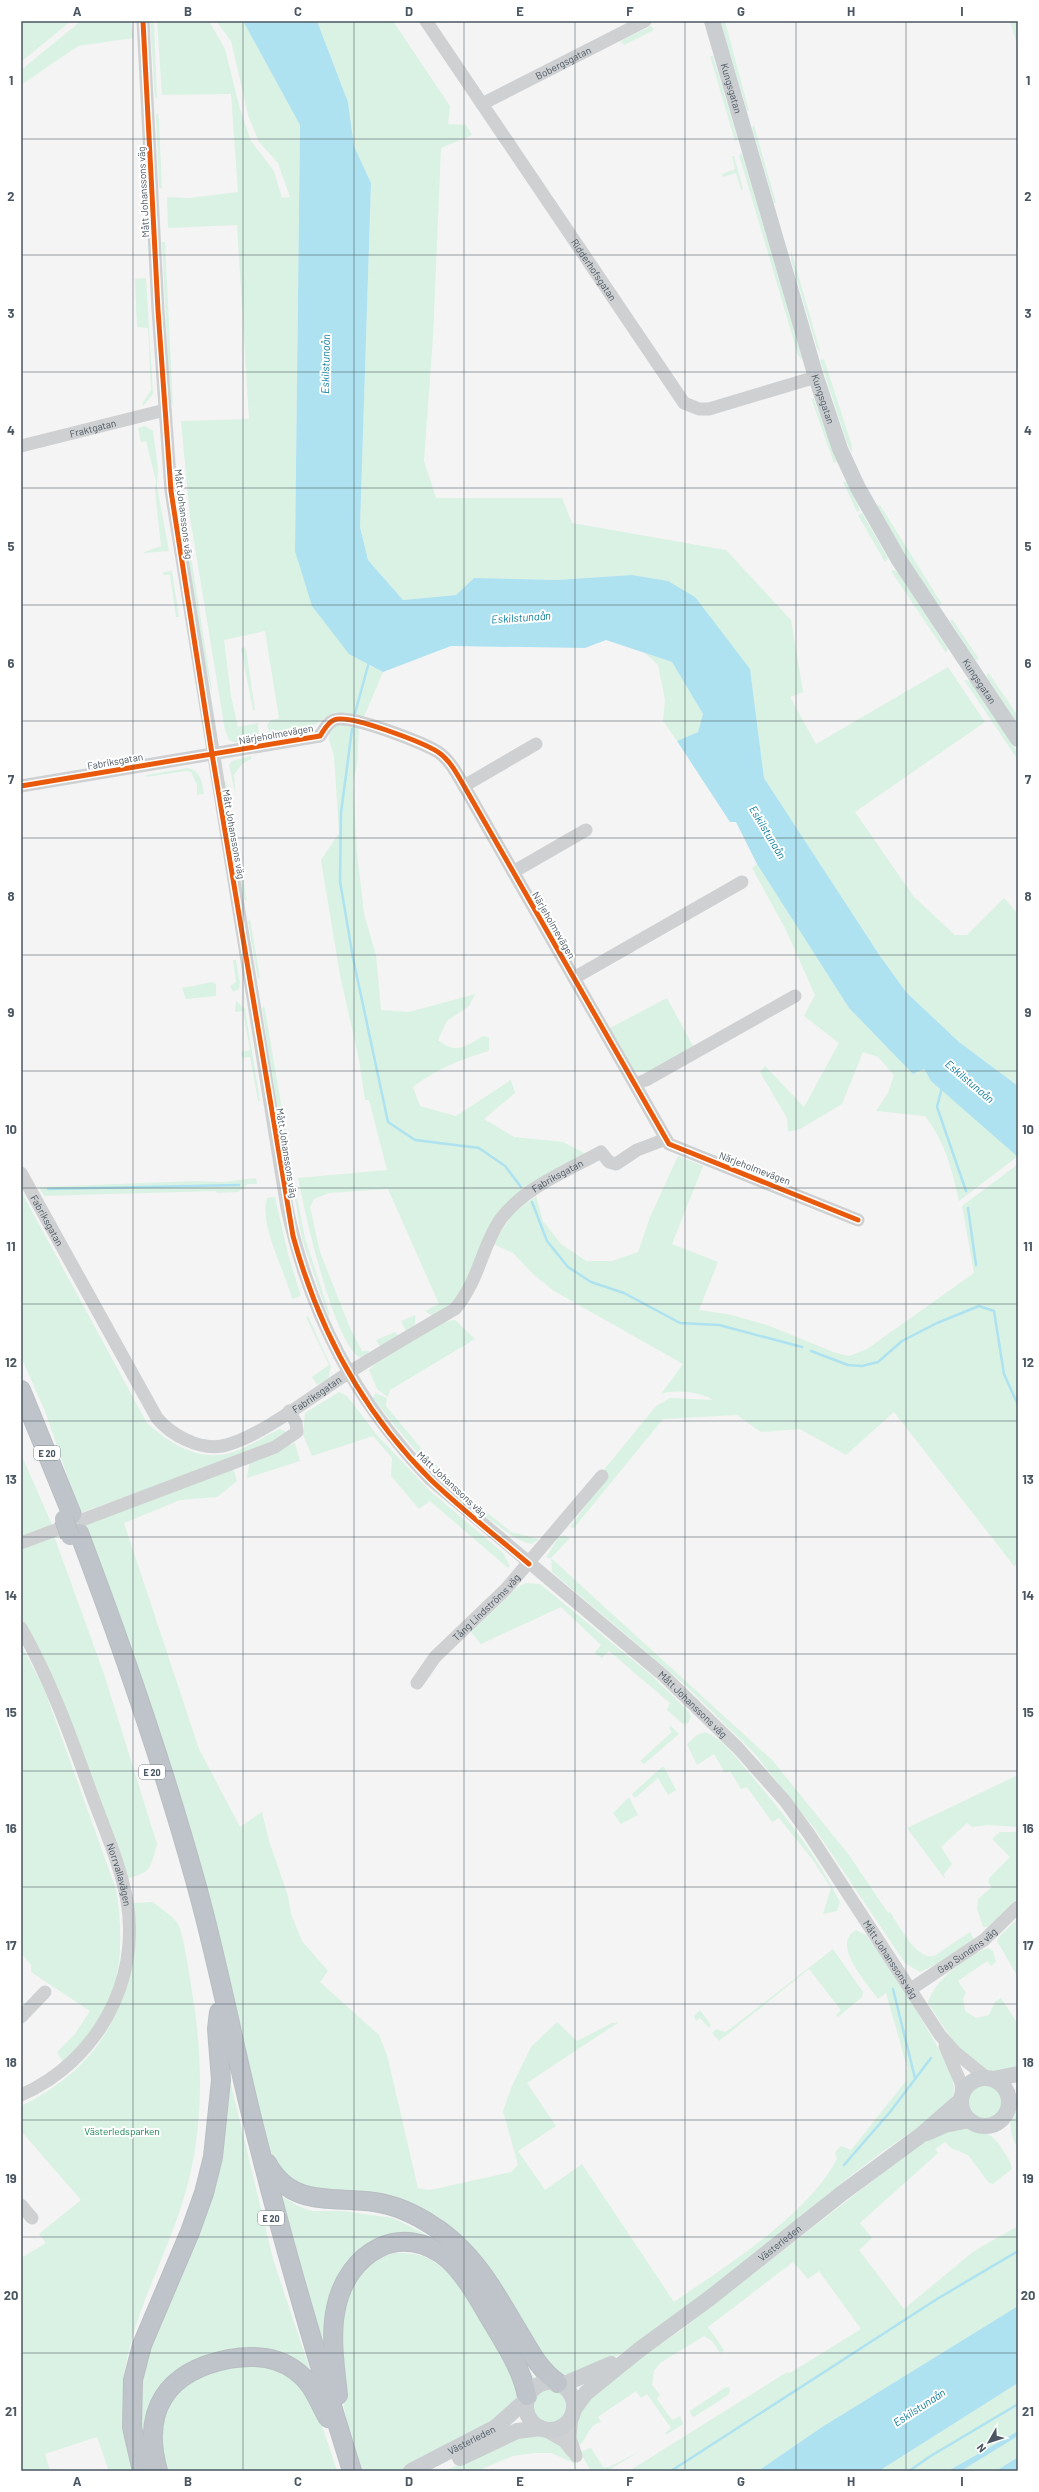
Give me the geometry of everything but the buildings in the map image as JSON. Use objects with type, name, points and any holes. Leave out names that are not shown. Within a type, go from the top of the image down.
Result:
[{"type":"highway","name":"E 20","points":[[21,1390],[68,1517],[127,1663],[186,1848],[214,1948],[259,2148],[335,2424]]},
{"type":"highway","name":"E 20","points":[[21,1414],[68,1517]]},
{"type":"highway","name":"E 20","points":[[75,1534],[151,1768],[187,1888],[271,2216],[348,2468]]},
{"type":"highway","name":"E 20","points":[[142,2471],[132,2427],[133,2380],[142,2345],[190,2232],[204,2193],[214,2157],[221,2080],[217,2029],[219,2012]]},
{"type":"highway","name":"E 20","points":[[259,2148],[276,2177],[297,2193],[320,2199],[375,2202],[396,2207],[413,2214],[454,2242],[490,2284],[537,2364],[547,2375],[560,2384]]},
{"type":"highway","name":"E 20","points":[[335,2424],[340,2408],[334,2341],[338,2297],[342,2284],[352,2267],[371,2251],[390,2244],[420,2245],[434,2250],[460,2271],[516,2364],[527,2398]]},
{"type":"highway","name":"E 20","points":[[158,2471],[152,2440],[155,2415],[160,2403],[167,2390],[176,2381],[209,2364],[255,2357],[286,2364],[304,2377],[311,2385],[335,2424]]},
{"type":"main road","name":"Kungsgatan","points":[[712,21],[816,377],[840,449],[879,529],[1018,739]]},
{"type":"main road","points":[[1018,2074],[971,2083],[962,2097],[962,2109],[969,2120],[981,2126],[993,2125],[1004,2118],[1018,2090]]},
{"type":"main road","points":[[990,2079],[1001,2084],[1007,2091],[1010,2105]]},
{"type":"main road","name":"Västerleden","points":[[573,2412],[586,2393],[639,2350],[710,2298],[840,2194],[920,2135],[962,2097]]},
{"type":"main road","name":"Västerleden","points":[[920,2135],[945,2125],[969,2120]]},
{"type":"main road","name":"Västerleden","points":[[560,2384],[595,2373],[639,2350]]},
{"type":"main road","points":[[542,2382],[560,2384],[572,2396],[573,2412],[562,2427],[543,2429],[528,2417],[527,2398],[532,2388],[542,2382]]},
{"type":"main road","name":"Västerleden","points":[[411,2471],[496,2427],[527,2398]]},
{"type":"main road","name":"Västerleden","points":[[433,2471],[517,2431],[543,2429]]},
{"type":"street","name":"Mått Johanssons väg","points":[[143,21],[171,491],[212,754],[293,1236],[308,1288],[330,1340],[348,1373],[376,1416],[416,1464],[448,1495],[664,1676],[738,1748],[796,1816],[940,2035],[961,2083],[962,2097]]},
{"type":"street","name":"Ridderhofsgatan","points":[[426,21],[684,403],[699,410],[709,409],[816,377]]},
{"type":"street","name":"Bobergsgatan","points":[[482,104],[645,21]]},
{"type":"street","name":"Fraktgatan","points":[[21,446],[165,410]]},
{"type":"street","name":"Närjeholmevägen","points":[[212,754],[320,736],[329,722],[335,719],[347,719],[388,730],[438,752],[450,764],[464,786],[666,1139],[675,1147],[858,1220]]},
{"type":"street","points":[[464,786],[536,744]]},
{"type":"street","name":"Fabriksgatan","points":[[21,786],[212,754]]},
{"type":"street","points":[[513,872],[586,830]]},
{"type":"street","points":[[574,978],[742,882]]},
{"type":"street","points":[[635,1084],[646,1080],[795,996]]},
{"type":"street","name":"Fabriksgatan","points":[[21,1173],[144,1399],[163,1426],[178,1436],[194,1443],[221,1446],[244,1438],[348,1373],[455,1309],[472,1286],[501,1220],[511,1207],[532,1191],[601,1152],[609,1162],[616,1164],[638,1150],[666,1139]]},
{"type":"street","points":[[21,1543],[275,1447],[289,1439],[297,1432],[296,1423],[289,1411]]},
{"type":"street","name":"Tång Lindströms väg","points":[[417,1682],[435,1657],[506,1589],[529,1564],[602,1476]]},
{"type":"street","name":"Norrvallavägen","points":[[21,1628],[55,1695],[115,1860],[127,1901],[130,1933],[128,1953],[118,1995],[98,2034],[58,2074],[21,2095]]},
{"type":"street","name":"Gap Sundins väg","points":[[911,1989],[984,1940],[1018,1907]]},
{"type":"street","points":[[21,2017],[46,1992]]},
{"type":"street","name":"Mått Johanssons väg","points":[[940,2035],[955,2052],[990,2079]]},
{"type":"street","points":[[21,2205],[32,2218]]},
{"type":"street","points":[[543,2429],[564,2441],[576,2456],[570,2438],[573,2412]]},
{"type":"green space","points":[[21,21],[71,21],[21,62]]},
{"type":"green space","points":[[81,21],[131,21],[133,38],[78,46],[21,85],[21,70]]},
{"type":"green space","points":[[150,21],[154,21],[157,99],[155,97]]},
{"type":"green space","points":[[157,21],[209,21],[225,49],[240,109],[251,141],[274,171],[282,198],[290,197],[278,163],[259,142],[248,115],[231,41],[216,21],[243,21],[300,125],[295,551],[369,665],[383,672],[363,719],[335,712],[314,725],[271,737],[267,725],[271,720],[279,718],[265,631],[224,640],[231,696],[238,727],[258,723],[259,738],[252,741],[233,742],[229,740],[225,730],[190,517],[181,421],[249,419],[237,225],[168,228],[167,197],[189,198],[238,192],[231,94],[162,95]]},
{"type":"green space","points":[[317,21],[393,21],[450,106],[448,124],[466,125],[472,135],[441,148],[433,336],[424,461],[436,498],[562,498],[572,523],[726,550],[791,620],[803,692],[790,697],[816,744],[948,667],[985,722],[855,812],[914,897],[955,935],[967,935],[1004,898],[1018,914],[1018,1086],[959,1042],[906,992],[882,959],[764,778],[750,670],[668,581],[632,575],[557,580],[474,578],[456,595],[403,600],[368,560],[360,527],[371,183],[354,146],[348,102]]},
{"type":"green space","points":[[720,21],[725,21],[749,111],[747,111]]},
{"type":"green space","points":[[1010,21],[1018,21],[1018,48]]},
{"type":"green space","points":[[651,26],[654,30],[624,45],[621,41]]},
{"type":"green space","points":[[710,56],[713,56],[738,140],[735,141]]},
{"type":"green space","points":[[158,113],[162,189],[159,187],[156,115]]},
{"type":"green space","points":[[754,125],[776,203],[774,203],[752,128]]},
{"type":"green space","points":[[742,153],[802,360],[798,355],[739,155]]},
{"type":"green space","points":[[732,156],[734,156],[743,189],[741,190],[736,173],[723,177],[722,174],[735,169]]},
{"type":"green space","points":[[162,242],[165,242],[173,407],[170,397]]},
{"type":"green space","points":[[791,250],[821,354],[817,348],[791,260]]},
{"type":"green space","points":[[146,278],[153,394],[143,406],[142,404],[151,390],[148,328],[137,327],[135,279]]},
{"type":"green space","points":[[824,359],[852,446],[852,453],[847,443],[820,360]]},
{"type":"green space","points":[[811,398],[814,399],[837,462],[834,463]]},
{"type":"green space","points":[[145,426],[153,431],[158,469],[157,486],[169,551],[142,553],[161,546],[155,490],[156,481],[146,441],[141,442],[138,428]]},
{"type":"green space","points":[[843,482],[847,482],[860,510],[857,512]]},
{"type":"green space","points":[[880,505],[942,604],[939,605],[910,564],[877,506]]},
{"type":"green space","points":[[184,511],[213,698],[204,658],[183,527]]},
{"type":"green space","points":[[862,513],[888,558],[885,562],[858,515]]},
{"type":"green space","points":[[894,570],[898,573],[948,649],[946,653],[891,571]]},
{"type":"green space","points":[[172,571],[179,617],[176,617],[170,575],[164,575],[163,572]]},
{"type":"green space","points":[[952,619],[979,659],[975,660],[950,621]]},
{"type":"green space","points":[[243,647],[246,649],[255,710],[253,710],[241,649]]},
{"type":"green space","points":[[645,653],[672,662],[703,714],[698,732],[677,741],[663,721],[665,700],[658,665]]},
{"type":"green space","points":[[988,672],[1018,716],[1018,725],[987,677]]},
{"type":"green space","points":[[964,680],[970,681],[1018,753],[1018,760]]},
{"type":"green space","points":[[336,722],[359,727],[357,766],[353,781],[357,853],[364,914],[376,955],[381,1010],[409,1012],[475,994],[469,1006],[447,1021],[438,1040],[450,1047],[460,1048],[483,1036],[489,1037],[489,1051],[449,1065],[413,1087],[420,1106],[456,1116],[511,1080],[515,1093],[484,1119],[514,1137],[563,1142],[588,1155],[521,1192],[466,1285],[451,1304],[435,1315],[431,1315],[425,1311],[439,1304],[388,1189],[329,1193],[314,1199],[310,1207],[320,1252],[350,1328],[362,1351],[369,1351],[368,1355],[363,1358],[353,1351],[342,1333],[332,1307],[322,1277],[306,1217],[298,1178],[387,1170],[369,1100],[365,1100],[359,1060],[340,975],[321,860],[339,833],[334,756],[329,740],[330,727]]},
{"type":"green space","points":[[251,756],[251,759],[242,764],[234,775],[236,797],[229,765],[232,761]]},
{"type":"green space","points":[[188,768],[192,769],[198,774],[204,794],[197,795],[197,785],[191,772],[186,771],[146,777],[146,775]]},
{"type":"green space","points":[[226,781],[247,901],[244,899],[241,884]]},
{"type":"green space","points":[[757,864],[849,1008],[913,1074],[924,1069],[931,1081],[1018,1156],[959,1201],[954,1178],[943,1146],[925,1116],[876,1111],[888,1093],[894,1075],[878,1057],[863,1052],[842,1104],[800,1129],[788,1132],[787,1118],[760,1072],[765,1066],[804,1107],[839,1043],[804,1016],[815,995],[785,928],[752,868]]},
{"type":"green space","points":[[250,919],[260,978],[258,979],[248,922]]},
{"type":"green space","points":[[233,960],[236,960],[240,983],[239,989],[233,992],[230,986],[236,982]]},
{"type":"green space","points":[[213,982],[216,984],[216,996],[186,999],[182,988]]},
{"type":"green space","points":[[667,998],[694,1048],[648,1072],[634,1072],[608,1029]]},
{"type":"green space","points":[[236,1001],[245,1009],[260,1101],[258,1101],[250,1057],[242,1058],[241,1052],[250,1050],[243,1011],[235,1012]]},
{"type":"green space","points":[[264,1006],[291,1163],[287,1154],[278,1115],[262,1008]]},
{"type":"green space","points":[[678,1156],[703,1166],[672,1244],[718,1262],[699,1310],[732,1315],[767,1325],[836,1353],[849,1356],[867,1349],[974,1273],[962,1206],[1018,1164],[1018,1563],[1014,1566],[894,1412],[846,1455],[800,1429],[761,1432],[737,1415],[663,1419],[574,1528],[570,1527],[593,1496],[603,1471],[656,1406],[670,1398],[713,1400],[702,1395],[688,1392],[667,1392],[661,1394],[683,1364],[554,1291],[534,1275],[513,1253],[493,1244],[513,1213],[536,1196],[543,1221],[561,1244],[586,1261],[612,1261],[638,1252],[650,1217]]},
{"type":"green space","points":[[256,1178],[257,1184],[248,1184],[238,1192],[217,1193],[216,1191],[44,1196],[39,1187],[197,1181],[223,1182]]},
{"type":"green space","points":[[292,1182],[294,1183],[305,1238],[330,1315],[328,1316],[302,1239]]},
{"type":"green space","points":[[21,1191],[147,1423],[166,1438],[186,1450],[209,1455],[221,1455],[239,1450],[280,1429],[290,1433],[281,1441],[80,1513],[45,1411],[21,1357]]},
{"type":"green space","points":[[275,1197],[288,1254],[301,1296],[292,1299],[274,1248],[267,1222],[265,1209],[267,1198]]},
{"type":"green space","points":[[415,1315],[414,1325],[407,1333],[401,1321]]},
{"type":"green space","points":[[308,1316],[331,1367],[328,1379],[317,1385],[312,1377],[329,1365],[306,1317]]},
{"type":"green space","points":[[455,1320],[475,1339],[390,1390],[388,1397],[377,1389],[369,1370],[375,1364],[443,1322]]},
{"type":"green space","points":[[395,1332],[398,1335],[381,1348],[376,1340]]},
{"type":"green space","points":[[339,1392],[347,1396],[377,1435],[429,1490],[503,1553],[510,1566],[508,1568],[430,1501],[419,1509],[391,1476],[392,1458],[373,1436],[312,1456],[303,1435],[305,1413]]},
{"type":"green space","points":[[376,1393],[387,1398],[386,1406],[430,1459],[479,1506],[511,1532],[539,1539],[532,1544],[516,1538],[475,1508],[443,1480],[400,1433],[373,1398]]},
{"type":"green space","points":[[295,1443],[300,1461],[247,1478],[250,1460]]},
{"type":"green space","points":[[21,1454],[53,1527],[21,1540]]},
{"type":"green space","points":[[229,1469],[234,1471],[237,1481],[217,1497],[180,1500],[124,1523],[199,1749],[240,1827],[262,1812],[269,1841],[288,1896],[291,1914],[302,1941],[328,1971],[320,1982],[379,2035],[387,2055],[418,2188],[430,2190],[511,2172],[518,2165],[503,2111],[511,2088],[531,2047],[557,2022],[577,2041],[612,2023],[619,2022],[527,2083],[556,2126],[518,2151],[545,2190],[582,2164],[674,2302],[741,2256],[786,2220],[806,2201],[823,2180],[837,2159],[835,2152],[841,2146],[851,2150],[906,2081],[907,2067],[886,1993],[878,1999],[859,1974],[849,1954],[847,1944],[849,1936],[856,1930],[866,1935],[908,1997],[946,2063],[953,2080],[954,2092],[950,2099],[932,2116],[843,2182],[706,2293],[635,2344],[593,2370],[582,2373],[555,2376],[421,2209],[349,2199],[311,2191],[295,2185],[284,2178],[278,2172],[270,2155],[257,2107],[80,1527]]},
{"type":"green space","points":[[563,1535],[570,1538],[551,1558],[546,1558],[558,1538]]},
{"type":"green space","points":[[54,1536],[104,1674],[157,1844],[149,1868],[135,1877],[126,1879],[53,1682],[21,1621],[21,1549]]},
{"type":"green space","points":[[551,1558],[772,1760],[849,1855],[888,1913],[890,1912],[903,1933],[921,1953],[927,1956],[934,1956],[970,1932],[974,1939],[945,1960],[920,1972],[905,1963],[815,1829],[754,1753],[685,1685],[552,1572]]},
{"type":"green space","points":[[526,1583],[540,1584],[651,1675],[688,1711],[691,1716],[688,1723],[683,1724],[667,1710],[670,1703],[609,1651],[602,1658],[594,1653],[601,1645],[561,1607],[481,1644],[471,1632],[518,1587]]},
{"type":"green space","points":[[21,1645],[43,1686],[116,1889],[119,1907],[120,1944],[116,1982],[103,2016],[93,2032],[64,2063],[57,2052],[75,2034],[90,2011],[31,1972],[31,1965],[21,1953]]},
{"type":"green space","points":[[671,1726],[679,1734],[644,1764],[640,1761],[672,1732],[669,1728]]},
{"type":"green space","points":[[706,1732],[713,1735],[730,1750],[799,1835],[821,1868],[840,1902],[837,1911],[823,1914],[831,1888],[812,1859],[779,1818],[772,1822],[747,1787],[741,1789],[730,1771],[725,1773],[714,1754],[697,1765],[687,1744],[697,1735]]},
{"type":"green space","points":[[662,1767],[664,1767],[676,1790],[668,1795],[658,1778],[635,1798],[632,1794]]},
{"type":"green space","points":[[1018,1775],[1018,1827],[987,1825],[972,1827],[967,1823],[941,1847],[952,1864],[944,1874],[945,1879],[907,1828]]},
{"type":"green space","points":[[629,1797],[638,1815],[621,1824],[613,1813]]},
{"type":"green space","points":[[1000,1832],[1018,1832],[1018,1898],[988,1927],[983,1927],[977,1909],[978,1899],[992,1887],[988,1883],[990,1877],[1010,1857],[992,1839]]},
{"type":"green space","name":"Västerledsparken","points":[[153,1902],[176,1921],[183,1938],[197,2026],[200,2084],[196,2141],[184,2197],[140,2314],[125,2369],[123,2395],[125,2421],[135,2471],[109,2471],[97,2437],[45,2454],[50,2471],[21,2471],[21,2258],[46,2243],[39,2234],[81,2200],[21,2131],[21,2106],[56,2085],[85,2060],[97,2046],[116,2012],[124,1993],[130,1972],[133,1944],[132,1903]]},
{"type":"green space","points":[[1018,1918],[1018,1977],[997,1941],[999,1937]]},
{"type":"green space","points":[[988,1948],[993,1951],[996,1962],[991,1966],[987,1961],[958,1981],[966,1993],[963,1998],[965,2011],[976,2018],[989,2015],[995,2002],[1001,1998],[1018,2024],[1018,2071],[996,2073],[985,2070],[975,2063],[948,2034],[928,2003],[937,1986],[952,1970],[971,1956]]},
{"type":"green space","points":[[833,1949],[863,1992],[862,1997],[838,2017],[836,2015],[841,2010],[809,1969],[719,2041],[712,2033],[716,2029],[725,2032],[730,2029]]},
{"type":"green space","points":[[700,2010],[711,2025],[709,2028],[700,2018],[696,2021],[694,2016]]},
{"type":"green space","points":[[224,2055],[273,2259],[310,2370],[290,2358],[182,2371],[146,2449],[141,2449],[139,2379],[148,2348],[198,2231]]},
{"type":"green space","points":[[982,2085],[988,2085],[992,2086],[999,2092],[1002,2102],[1001,2109],[995,2116],[988,2119],[982,2119],[978,2118],[971,2112],[968,2105],[968,2099],[969,2095],[975,2088]]},
{"type":"green space","points":[[1018,2100],[1017,2146],[1012,2135],[1011,2123],[1013,2111]]},
{"type":"green space","points":[[963,2125],[987,2133],[996,2140],[1007,2156],[1012,2169],[993,2184],[989,2183],[968,2155],[951,2148],[945,2142],[935,2149],[938,2153],[860,2223],[872,2238],[859,2250],[904,2309],[974,2251],[1018,2226],[1018,2306],[822,2427],[758,2471],[629,2471],[787,2372],[790,2373],[861,2329],[819,2271],[808,2279],[793,2262],[708,2327],[724,2350],[720,2353],[712,2341],[704,2336],[660,2363],[654,2371],[652,2385],[660,2395],[657,2399],[672,2420],[680,2416],[683,2424],[666,2435],[665,2433],[671,2428],[647,2394],[641,2398],[636,2391],[598,2417],[601,2422],[593,2426],[579,2446],[576,2445],[574,2423],[579,2413],[609,2379],[680,2331],[916,2147],[938,2133]]},
{"type":"green space","points":[[278,2194],[298,2206],[312,2211],[342,2211],[393,2218],[433,2238],[483,2292],[536,2381],[531,2384],[480,2294],[422,2242],[342,2270],[333,2291],[328,2313],[327,2359]]},
{"type":"green space","points":[[394,2253],[414,2254],[425,2257],[439,2265],[452,2277],[465,2293],[488,2328],[516,2378],[519,2395],[484,2430],[401,2471],[359,2471],[345,2415],[340,2382],[339,2348],[342,2316],[351,2288],[368,2267]]},
{"type":"green space","points":[[254,2363],[293,2374],[315,2404],[337,2471],[164,2471],[158,2441],[162,2421],[168,2404],[177,2392],[189,2382],[202,2376],[218,2370]]},
{"type":"green space","points":[[1018,2383],[1018,2431],[948,2471],[879,2471]]},
{"type":"green space","points":[[726,2387],[729,2387],[730,2391],[728,2395],[694,2417],[691,2415],[690,2411]]},
{"type":"green space","points":[[546,2389],[552,2389],[561,2394],[565,2400],[565,2412],[561,2418],[552,2423],[546,2423],[537,2418],[532,2409],[532,2403],[537,2394]]},
{"type":"green space","points":[[526,2434],[546,2437],[553,2440],[564,2448],[579,2471],[572,2462],[551,2453],[534,2453],[513,2456],[477,2471],[444,2471]]},
{"type":"green space","points":[[1018,2436],[1018,2457],[996,2471],[961,2471]]},
{"type":"green space","points":[[591,2448],[603,2467],[609,2467],[640,2451],[607,2471],[591,2471],[580,2452]]},
{"type":"water","name":"Eskilstunaån","points":[[243,21],[317,21],[348,102],[354,146],[371,183],[360,527],[368,560],[403,600],[456,595],[474,578],[557,580],[632,575],[668,581],[695,597],[750,669],[764,778],[880,956],[906,992],[959,1042],[1018,1086],[1018,1157],[931,1081],[924,1069],[913,1074],[849,1008],[757,864],[736,822],[730,822],[677,741],[698,732],[703,714],[672,662],[606,640],[585,648],[451,646],[383,672],[349,654],[312,606],[295,551],[300,125]]},
{"type":"water","name":"Eskilstunaån","points":[[1018,2306],[1018,2383],[879,2471],[758,2471],[822,2427]]},
{"type":"water","points":[[1018,2431],[1018,2436],[961,2471],[948,2471]]},
{"type":"water","points":[[1018,2457],[1018,2471],[996,2471]]},
{"type":"waterway","points":[[355,713],[369,662]]},
{"type":"waterway","points":[[352,729],[341,813],[340,881],[353,958],[388,1122],[415,1140],[479,1148],[505,1166],[521,1187]]},
{"type":"waterway","points":[[942,1087],[937,1107],[966,1191]]},
{"type":"waterway","points":[[48,1189],[239,1185]]},
{"type":"waterway","points":[[532,1202],[547,1241],[568,1267],[591,1282],[624,1293],[680,1323],[719,1325],[802,1347]]},
{"type":"waterway","points":[[968,1208],[976,1265]]},
{"type":"waterway","points":[[811,1351],[848,1365],[862,1366],[878,1362],[902,1341],[937,1323],[979,1306],[994,1311],[1004,1374],[1018,1405]]},
{"type":"waterway","points":[[893,1989],[915,2078]]},
{"type":"waterway","points":[[844,2165],[890,2112],[931,2058]]},
{"type":"waterway","points":[[671,2471],[937,2299],[1018,2251]]},
{"type":"waterway","points":[[909,2471],[929,2457],[1018,2404]]},
{"type":"cycle path","points":[[143,21],[158,310],[171,491],[212,754],[293,1236],[303,1270],[329,1335],[345,1366],[383,1425],[430,1479],[466,1512],[529,1564]]},
{"type":"cycle path","points":[[21,786],[320,736],[329,723],[334,720],[342,719],[386,730],[438,752],[450,763],[456,772],[669,1144],[858,1220]]}]
